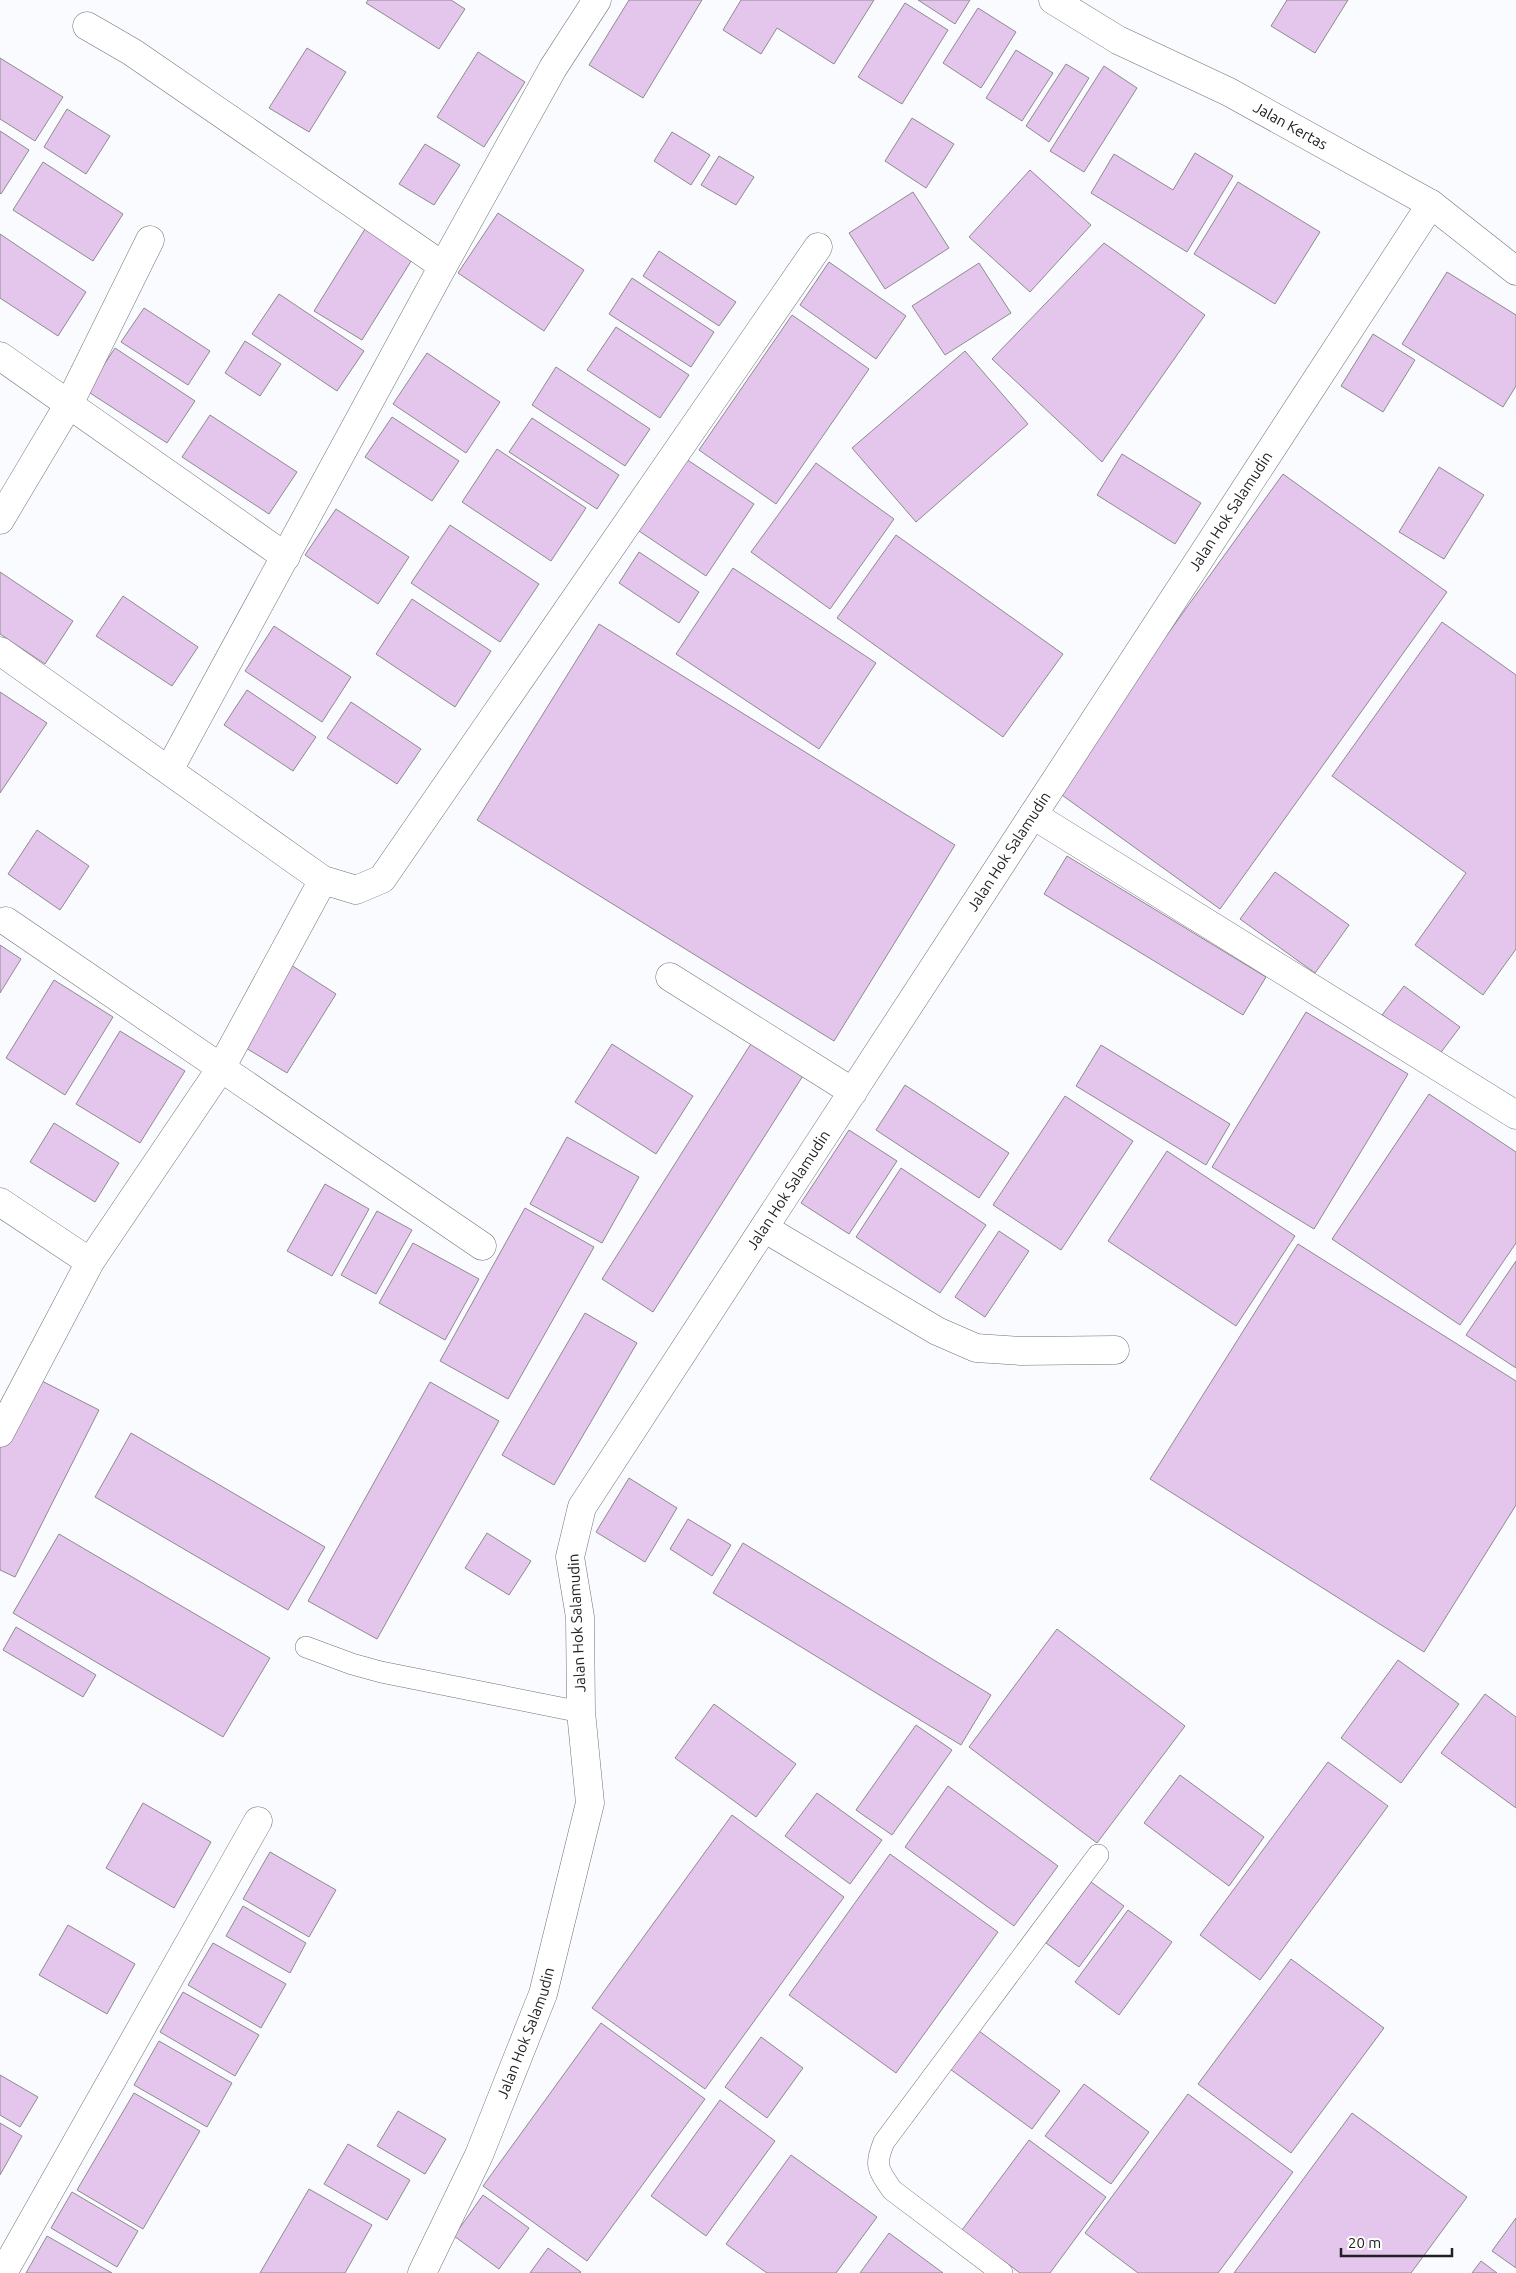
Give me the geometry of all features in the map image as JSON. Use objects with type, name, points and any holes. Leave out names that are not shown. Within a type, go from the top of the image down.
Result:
[{"type":"street","points":[[169,770],[553,68],[598,0]]},
{"type":"street","name":"Jalan Kertas","points":[[1053,0],[1118,40],[1229,92],[1431,204],[1516,271]]},
{"type":"street","points":[[87,26],[132,52],[443,266]]},
{"type":"street","name":"Jalan Hok Salamudin","points":[[422,2273],[479,2155],[543,1994],[590,1802],[581,1712],[580,1617],[570,1557],[582,1508],[1431,204]]},
{"type":"street","points":[[0,520],[69,404],[150,240]]},
{"type":"street","points":[[0,651],[323,880],[356,890],[382,879],[818,247]]},
{"type":"street","points":[[0,356],[286,557]]},
{"type":"street","points":[[1033,815],[1516,1115]]},
{"type":"street","points":[[0,1433],[90,1262],[221,1068],[323,880]]},
{"type":"street","points":[[6,921],[482,1246]]},
{"type":"street","points":[[670,977],[853,1092]]},
{"type":"street","points":[[0,1202],[90,1262]]},
{"type":"street","points":[[764,1228],[937,1331],[976,1348],[1021,1351],[1115,1350]]},
{"type":"street","points":[[3,2273],[258,1821]]},
{"type":"lane","points":[[306,1647],[352,1664],[382,1672],[581,1712]]},
{"type":"lane","points":[[1002,2273],[892,2190],[881,2174],[877,2160],[884,2142],[1098,1855]]},
{"type":"building","points":[[368,0],[451,0],[465,9],[439,49],[366,3]]},
{"type":"building","points":[[629,0],[702,0],[643,98],[589,65]]},
{"type":"building","points":[[741,0],[874,0],[834,64],[777,28],[761,54],[723,30]]},
{"type":"building","points":[[918,0],[970,0],[955,24]]},
{"type":"building","points":[[1287,0],[1348,0],[1315,53],[1271,26]]},
{"type":"building","points":[[905,3],[948,30],[902,104],[858,77]]},
{"type":"building","points":[[978,8],[1016,32],[981,88],[943,63]]},
{"type":"building","points":[[307,48],[346,72],[309,132],[269,108]]},
{"type":"building","points":[[1016,50],[1053,73],[1022,121],[986,98]]},
{"type":"building","points":[[478,52],[525,82],[484,147],[437,117]]},
{"type":"building","points":[[0,58],[63,97],[35,141],[0,119]]},
{"type":"building","points":[[1066,64],[1089,78],[1049,142],[1026,126]]},
{"type":"building","points":[[1104,66],[1137,88],[1084,172],[1050,151]]},
{"type":"building","points":[[67,109],[110,136],[86,174],[44,147]]},
{"type":"building","points":[[912,118],[954,144],[926,188],[885,161]]},
{"type":"building","points":[[0,131],[29,150],[1,194],[0,193]]},
{"type":"building","points":[[672,132],[710,155],[691,185],[654,161]]},
{"type":"building","points":[[425,144],[460,165],[434,205],[399,184]]},
{"type":"building","points":[[1195,153],[1233,176],[1187,252],[1091,193],[1114,154],[1173,190]]},
{"type":"building","points":[[719,156],[754,177],[736,205],[701,185]]},
{"type":"building","points":[[43,162],[123,214],[93,261],[13,210]]},
{"type":"building","points":[[1030,170],[1091,225],[1030,292],[969,237]]},
{"type":"building","points":[[1238,182],[1320,232],[1275,304],[1194,254]]},
{"type":"building","points":[[913,192],[949,248],[885,289],[849,233]]},
{"type":"building","points":[[498,213],[584,270],[544,331],[458,273]]},
{"type":"building","points":[[365,229],[413,258],[362,340],[314,311]]},
{"type":"building","points":[[0,234],[86,292],[58,336],[0,298]]},
{"type":"building","points":[[1104,243],[1205,315],[1102,462],[992,359]]},
{"type":"building","points":[[659,251],[736,302],[719,326],[643,276]]},
{"type":"building","points":[[829,262],[906,316],[876,359],[800,305]]},
{"type":"building","points":[[979,263],[1011,313],[945,355],[912,306]]},
{"type":"building","points":[[1447,272],[1516,315],[1516,386],[1503,407],[1402,344]]},
{"type":"building","points":[[632,278],[714,332],[691,367],[609,314]]},
{"type":"building","points":[[279,294],[364,351],[337,391],[252,334]]},
{"type":"building","points":[[144,308],[210,351],[188,385],[121,342]]},
{"type":"building","points":[[792,315],[869,369],[776,504],[699,450]]},
{"type":"building","points":[[616,327],[689,375],[660,418],[587,370]]},
{"type":"building","points":[[1373,334],[1415,360],[1383,412],[1341,386]]},
{"type":"building","points":[[245,341],[281,364],[260,396],[225,373]]},
{"type":"building","points":[[115,348],[195,401],[167,443],[87,391]]},
{"type":"building","points":[[965,351],[1028,424],[916,522],[852,448]]},
{"type":"building","points":[[427,353],[500,402],[466,453],[393,404]]},
{"type":"building","points":[[556,367],[650,429],[625,466],[532,405]]},
{"type":"building","points":[[210,415],[297,472],[269,514],[182,457]]},
{"type":"building","points":[[392,417],[459,461],[432,501],[365,457]]},
{"type":"building","points":[[532,418],[619,475],[597,509],[509,452]]},
{"type":"building","points":[[497,449],[586,508],[551,561],[462,502]]},
{"type":"building","points":[[1122,454],[1201,503],[1175,544],[1097,495]]},
{"type":"building","points":[[683,457],[754,504],[706,576],[636,529]]},
{"type":"building","points":[[816,463],[894,519],[830,609],[751,552]]},
{"type":"building","points":[[1439,467],[1484,495],[1444,559],[1399,532]]},
{"type":"building","points":[[1283,474],[1447,592],[1220,909],[1055,790]]},
{"type":"building","points":[[336,509],[409,557],[378,604],[305,555]]},
{"type":"building","points":[[450,525],[539,584],[500,642],[411,583]]},
{"type":"building","points":[[896,535],[1063,654],[1003,737],[837,618]]},
{"type":"building","points":[[639,552],[699,592],[679,623],[619,583]]},
{"type":"building","points":[[733,568],[876,663],[819,749],[676,654]]},
{"type":"building","points":[[0,572],[73,621],[45,664],[0,634]]},
{"type":"building","points":[[123,596],[198,647],[172,686],[96,636]]},
{"type":"building","points":[[412,599],[491,651],[455,707],[376,654]]},
{"type":"building","points":[[1442,622],[1516,675],[1516,949],[1483,995],[1415,945],[1466,873],[1332,776]]},
{"type":"building","points":[[599,624],[955,845],[834,1041],[477,820]]},
{"type":"building","points":[[274,626],[351,677],[322,722],[245,671]]},
{"type":"building","points":[[247,690],[316,737],[293,771],[224,725]]},
{"type":"building","points":[[0,692],[47,723],[0,793]]},
{"type":"building","points":[[351,702],[421,749],[397,784],[327,738]]},
{"type":"building","points":[[37,830],[89,866],[60,910],[8,874]]},
{"type":"building","points":[[1067,856],[1266,977],[1243,1015],[1044,894]]},
{"type":"building","points":[[1275,872],[1349,925],[1315,973],[1240,919]]},
{"type":"building","points":[[0,945],[21,959],[0,993]]},
{"type":"building","points":[[291,965],[336,994],[287,1073],[241,1045]]},
{"type":"building","points":[[54,980],[113,1017],[65,1095],[6,1058]]},
{"type":"building","points":[[1404,986],[1460,1027],[1439,1055],[1382,1015]]},
{"type":"building","points":[[1306,1012],[1408,1074],[1314,1229],[1212,1167]]},
{"type":"building","points":[[120,1031],[185,1071],[140,1143],[76,1104]]},
{"type":"building","points":[[754,1039],[806,1071],[653,1312],[602,1279]]},
{"type":"building","points":[[612,1044],[693,1096],[656,1154],[575,1102]]},
{"type":"building","points":[[1101,1045],[1230,1124],[1206,1165],[1076,1086]]},
{"type":"building","points":[[905,1085],[1009,1153],[979,1198],[876,1130]]},
{"type":"building","points":[[1429,1094],[1516,1152],[1516,1243],[1460,1325],[1332,1239]]},
{"type":"building","points":[[1065,1096],[1133,1141],[1061,1250],[993,1205]]},
{"type":"building","points":[[54,1123],[119,1163],[95,1202],[30,1162]]},
{"type":"building","points":[[849,1130],[897,1161],[849,1234],[801,1203]]},
{"type":"building","points":[[567,1137],[639,1177],[602,1243],[530,1204]]},
{"type":"building","points":[[1167,1151],[1295,1236],[1236,1326],[1108,1241]]},
{"type":"building","points":[[901,1168],[986,1225],[940,1293],[856,1237]]},
{"type":"building","points":[[325,1184],[369,1209],[332,1276],[287,1251]]},
{"type":"building","points":[[525,1208],[594,1247],[508,1399],[440,1361]]},
{"type":"building","points":[[377,1211],[412,1230],[376,1294],[341,1275]]},
{"type":"building","points":[[999,1231],[1029,1251],[985,1317],[955,1297]]},
{"type":"building","points":[[413,1243],[479,1279],[445,1340],[379,1303]]},
{"type":"building","points":[[1298,1244],[1516,1381],[1516,1505],[1424,1652],[1150,1479]]},
{"type":"building","points":[[1516,1261],[1516,1368],[1466,1335]]},
{"type":"building","points":[[585,1313],[637,1343],[554,1485],[502,1455]]},
{"type":"building","points":[[34,1377],[99,1410],[15,1577],[0,1570],[0,1445]]},
{"type":"building","points":[[430,1382],[499,1421],[377,1639],[308,1601]]},
{"type":"building","points":[[131,1433],[325,1547],[288,1610],[95,1497]]},
{"type":"building","points":[[629,1478],[677,1508],[645,1562],[596,1532]]},
{"type":"building","points":[[688,1519],[731,1545],[712,1576],[670,1549]]},
{"type":"building","points":[[487,1533],[531,1561],[509,1595],[465,1568]]},
{"type":"building","points":[[59,1534],[270,1658],[223,1737],[13,1613]]},
{"type":"building","points":[[743,1543],[991,1695],[961,1745],[713,1593]]},
{"type":"building","points":[[16,1627],[96,1675],[83,1697],[3,1650]]},
{"type":"building","points":[[1057,1629],[1185,1726],[1097,1843],[969,1747]]},
{"type":"building","points":[[1398,1660],[1459,1704],[1401,1783],[1341,1738]]},
{"type":"building","points":[[1485,1694],[1516,1717],[1516,1808],[1441,1753]]},
{"type":"building","points":[[714,1704],[796,1764],[756,1817],[675,1758]]},
{"type":"building","points":[[916,1725],[952,1750],[892,1835],[856,1810]]},
{"type":"building","points":[[1328,1762],[1388,1806],[1260,1980],[1200,1935]]},
{"type":"building","points":[[1180,1775],[1264,1837],[1229,1886],[1144,1823]]},
{"type":"building","points":[[948,1786],[1058,1866],[1014,1926],[905,1847]]},
{"type":"building","points":[[817,1793],[882,1840],[850,1884],[785,1836]]},
{"type":"building","points":[[143,1803],[211,1842],[174,1908],[106,1868]]},
{"type":"building","points":[[732,1815],[844,1897],[705,2089],[592,2008]]},
{"type":"building","points":[[270,1852],[336,1890],[309,1937],[243,1899]]},
{"type":"building","points":[[890,1854],[998,1932],[896,2073],[789,1995]]},
{"type":"building","points":[[1091,1882],[1124,1906],[1079,1967],[1046,1943]]},
{"type":"building","points":[[243,1906],[306,1943],[290,1973],[226,1936]]},
{"type":"building","points":[[1128,1910],[1172,1942],[1119,2015],[1075,1982]]},
{"type":"building","points":[[68,1925],[135,1964],[107,2014],[39,1975]]},
{"type":"building","points":[[213,1943],[286,1984],[261,2028],[188,1985]]},
{"type":"building","points":[[1291,1959],[1384,2028],[1291,2153],[1198,2084]]},
{"type":"building","points":[[183,1992],[259,2035],[235,2076],[160,2032]]},
{"type":"building","points":[[601,2023],[705,2099],[587,2261],[483,2186]]},
{"type":"building","points":[[979,2031],[1060,2091],[1032,2129],[950,2069]]},
{"type":"building","points":[[761,2037],[803,2068],[767,2118],[725,2087]]},
{"type":"building","points":[[159,2041],[232,2083],[207,2127],[134,2085]]},
{"type":"building","points":[[0,2075],[38,2097],[20,2127],[0,2115]]},
{"type":"building","points":[[1084,2084],[1149,2132],[1111,2184],[1045,2136]]},
{"type":"building","points":[[134,2093],[200,2131],[143,2229],[77,2190]]},
{"type":"building","points":[[1188,2094],[1293,2172],[1218,2273],[1138,2273],[1085,2233]]},
{"type":"building","points":[[720,2100],[775,2141],[706,2236],[651,2196]]},
{"type":"building","points":[[398,2111],[446,2139],[425,2174],[377,2146]]},
{"type":"building","points":[[1352,2113],[1467,2197],[1411,2273],[1234,2273]]},
{"type":"building","points":[[0,2123],[22,2136],[0,2175]]},
{"type":"building","points":[[1029,2140],[1106,2197],[1050,2273],[1020,2273],[962,2230]]},
{"type":"building","points":[[348,2144],[410,2180],[387,2220],[324,2184]]},
{"type":"building","points":[[791,2155],[877,2217],[836,2273],[767,2273],[726,2244]]},
{"type":"building","points":[[309,2189],[372,2225],[345,2273],[260,2273]]},
{"type":"building","points":[[72,2192],[138,2231],[117,2267],[51,2228]]},
{"type":"building","points":[[483,2195],[529,2228],[499,2269],[454,2236]]},
{"type":"building","points":[[1516,2218],[1516,2268],[1492,2251]]},
{"type":"building","points":[[889,2233],[943,2273],[860,2273]]},
{"type":"building","points":[[47,2236],[112,2273],[26,2273]]},
{"type":"building","points":[[548,2248],[581,2272],[530,2273]]},
{"type":"building","points":[[1481,2261],[1497,2273],[1472,2273]]}]
